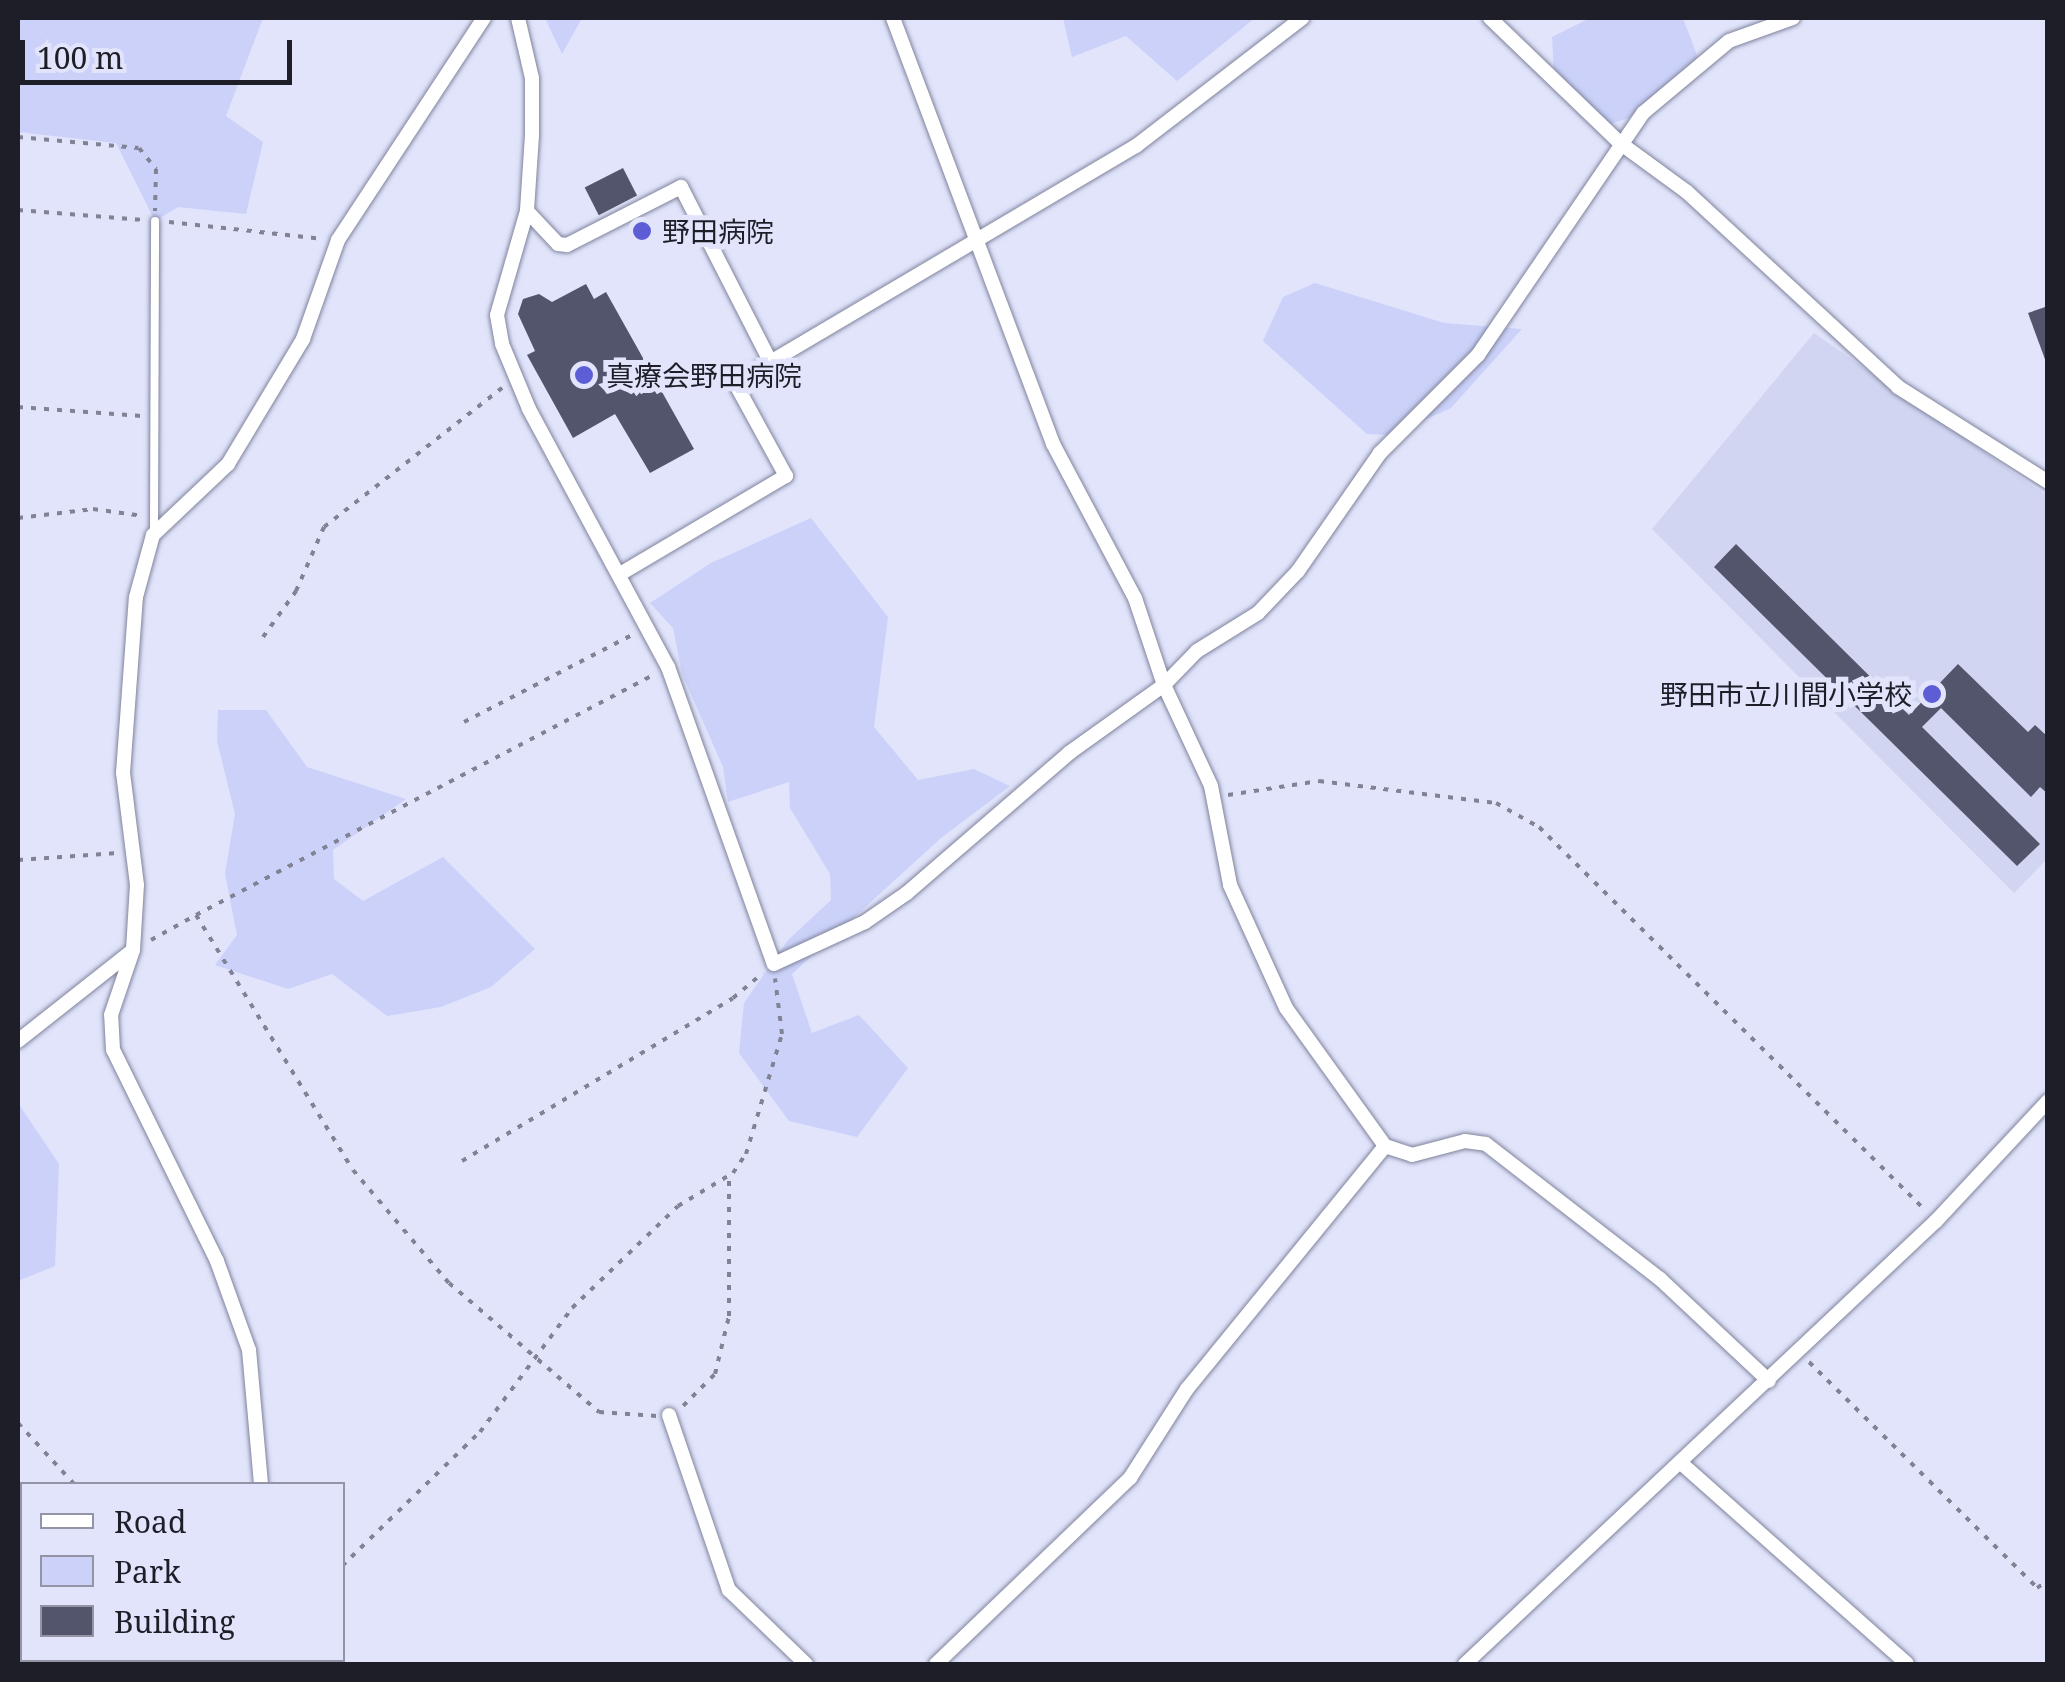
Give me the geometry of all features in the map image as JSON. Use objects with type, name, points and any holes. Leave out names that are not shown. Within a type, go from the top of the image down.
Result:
[{"type":"street","points":[[260,1482],[249,1350],[217,1261],[113,1050],[111,1015],[133,950],[132,852],[124,773],[136,597],[153,535],[228,464],[303,338],[338,240],[484,18]]},
{"type":"street","points":[[518,18],[532,78],[526,210],[497,316],[514,378],[620,574],[643,629],[668,668],[774,964],[864,922],[908,892],[1070,753],[1164,684],[1197,651],[1258,614],[1298,570],[1380,454],[1478,356],[1643,113],[1729,40],[1793,18]]},
{"type":"street","points":[[893,18],[1052,444],[1135,598],[1164,684],[1213,797],[1230,884],[1286,1008],[1385,1146],[1412,1155],[1464,1141],[1486,1144],[1660,1279],[1769,1381]]},
{"type":"street","points":[[620,574],[786,476],[734,382],[976,244],[1136,146],[1302,18]]},
{"type":"street","points":[[1490,18],[1620,144],[1687,192],[1898,386],[2048,482]]},
{"type":"street","points":[[526,210],[558,244],[567,245],[680,187],[770,362]]},
{"type":"street","points":[[18,1041],[133,950]]},
{"type":"street","points":[[1465,1664],[1936,1221],[2048,1101]]},
{"type":"street","points":[[936,1664],[1130,1478],[1187,1390],[1385,1146]]},
{"type":"street","points":[[669,1415],[728,1590],[806,1664]]},
{"type":"street","points":[[1680,1463],[1907,1664]]},
{"type":"lane","points":[[153,535],[157,417],[155,221]]},
{"type":"path","points":[[18,137],[139,148],[156,170],[155,221]]},
{"type":"path","points":[[18,210],[338,240]]},
{"type":"path","points":[[262,637],[296,591],[324,526],[514,378]]},
{"type":"path","points":[[18,407],[157,417]]},
{"type":"path","points":[[18,518],[94,508],[154,518]]},
{"type":"path","points":[[464,722],[643,629]]},
{"type":"path","points":[[133,950],[668,668]]},
{"type":"path","points":[[1213,797],[1319,781],[1496,803],[1539,826],[1936,1221]]},
{"type":"path","points":[[18,860],[132,852]]},
{"type":"path","points":[[196,915],[353,1170],[449,1284],[599,1412],[636,1418],[669,1415],[715,1374],[729,1316],[729,1176]]},
{"type":"path","points":[[462,1161],[733,998],[774,964]]},
{"type":"path","points":[[345,1563],[480,1432],[535,1354],[678,1206],[729,1176],[746,1154],[782,1034],[774,964]]},
{"type":"path","points":[[1798,1352],[2037,1588],[2048,1580]]},
{"type":"path","points":[[18,1423],[72,1482]]},
{"type":"shaded area","name":"野田市立川間小学校","points":[[1814,333],[2047,496],[2047,859],[2014,893],[1652,529]]},
{"type":"green space","points":[[18,18],[263,18],[226,116],[263,142],[246,214],[178,207],[155,221],[116,143],[18,132]]},
{"type":"green space","points":[[545,18],[582,18],[562,54]]},
{"type":"green space","points":[[1063,18],[1255,18],[1177,81],[1126,36],[1072,57]]},
{"type":"green space","points":[[1590,18],[1683,18],[1701,66],[1629,118],[1594,129],[1554,72],[1552,37]]},
{"type":"green space","points":[[1315,283],[1444,323],[1522,329],[1451,408],[1391,435],[1367,434],[1263,341],[1283,297]]},
{"type":"green space","points":[[811,518],[888,617],[874,727],[918,780],[974,769],[1010,786],[941,838],[792,974],[812,1033],[859,1015],[908,1068],[857,1137],[789,1121],[739,1053],[744,1003],[788,940],[831,900],[830,874],[790,808],[789,782],[728,802],[723,767],[682,674],[673,628],[650,603],[711,563]]},
{"type":"green space","points":[[218,710],[266,710],[307,767],[406,799],[333,850],[334,879],[363,901],[443,857],[535,949],[491,987],[441,1007],[387,1016],[332,974],[288,989],[215,965],[237,935],[225,874],[235,814],[217,741]]},
{"type":"green space","points":[[18,1103],[59,1164],[55,1266],[18,1281]]},
{"type":"building","points":[[623,168],[637,196],[599,215],[585,188]]},
{"type":"building","points":[[586,284],[594,299],[606,292],[694,449],[650,473],[615,414],[573,438],[527,355],[535,351],[518,314],[523,299],[539,294],[552,302]]},
{"type":"building","points":[[2048,306],[2048,362],[2046,362],[2028,313]]},
{"type":"building","points":[[1736,544],[1909,715],[1958,664],[2028,732],[2035,725],[2048,737],[2048,794],[2040,787],[2031,797],[1941,708],[1922,727],[2040,844],[2017,866],[1714,567]]},
{"type":"place","name":"野田病院","points":[[642,231]]},
{"type":"place","name":"真療会野田病院","points":[[584,375]]},
{"type":"place","name":"野田市立川間小学校","points":[[1932,694]]}]
